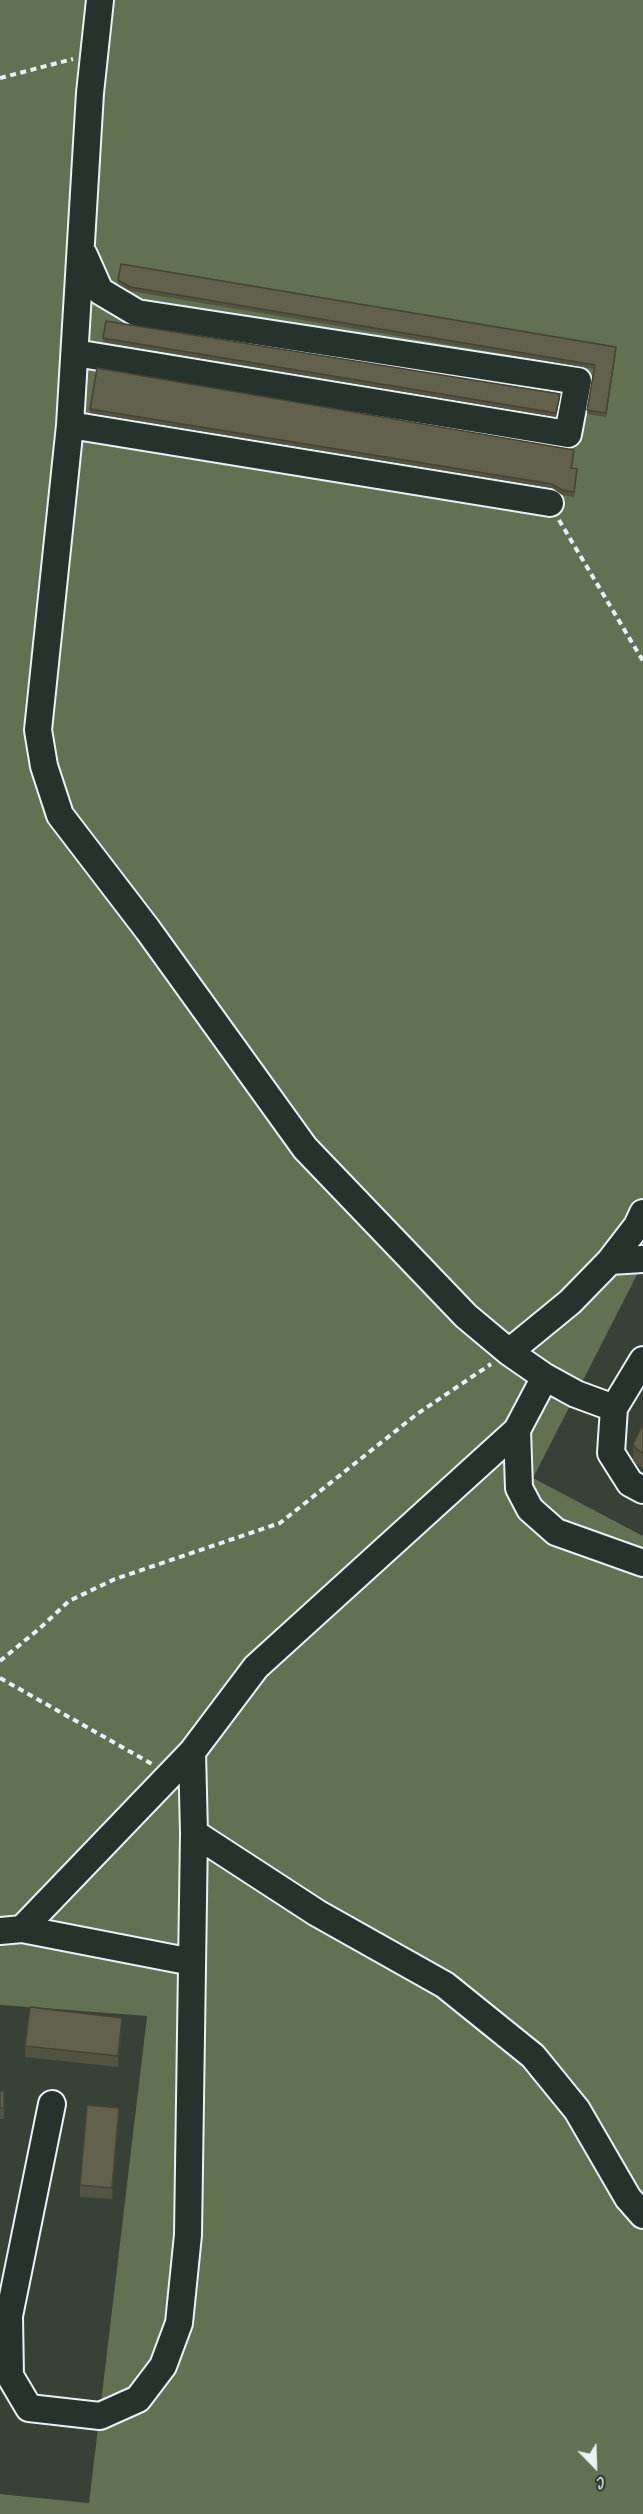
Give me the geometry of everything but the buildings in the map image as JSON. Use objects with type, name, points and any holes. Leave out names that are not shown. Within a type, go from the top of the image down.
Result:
[{"type":"street","points":[[100,0],[90,93],[70,425],[38,730],[44,766],[60,815],[148,930],[305,1148],[466,1317],[509,1353],[545,1377],[576,1394],[614,1408]]},
{"type":"street","points":[[75,353],[568,434],[578,381],[137,313],[100,291],[82,249]]},
{"type":"street","points":[[70,425],[550,503]]},
{"type":"street","points":[[509,1353],[570,1302],[610,1261],[637,1226],[643,1213]]},
{"type":"street","points":[[610,1261],[643,1259]]},
{"type":"street","points":[[643,1360],[614,1408],[611,1453],[630,1483],[643,1490]]},
{"type":"street","points":[[11,1930],[192,1752],[256,1666],[517,1430],[545,1377]]},
{"type":"street","points":[[517,1430],[519,1488],[530,1509],[556,1532],[643,1563]]},
{"type":"street","points":[[0,2403],[100,2416],[138,2398],[163,2366],[179,2323],[188,2235],[194,1833],[192,1752]]},
{"type":"street","points":[[194,1833],[317,1913],[445,1985],[533,2056],[577,2110],[628,2198],[643,2215]]},
{"type":"street","points":[[11,1930],[192,1962]]},
{"type":"street","points":[[29,2408],[10,2376],[4,2310],[52,2104]]},
{"type":"path","points":[[0,78],[94,54]]},
{"type":"path","points":[[550,503],[643,661]]},
{"type":"path","points":[[0,1661],[69,1601],[115,1579],[280,1522],[417,1414],[509,1353]]},
{"type":"path","points":[[0,1677],[171,1774]]},
{"type":"shaded area","points":[[643,1263],[643,1536],[532,1478]]},
{"type":"shaded area","points":[[0,2005],[147,2016],[89,2503],[0,2494]]},
{"type":"green space","points":[[0,0],[643,0],[643,1263],[533,1478],[643,1536],[643,2514],[0,2514],[0,2494],[89,2503],[147,2016],[0,2005]]}]
